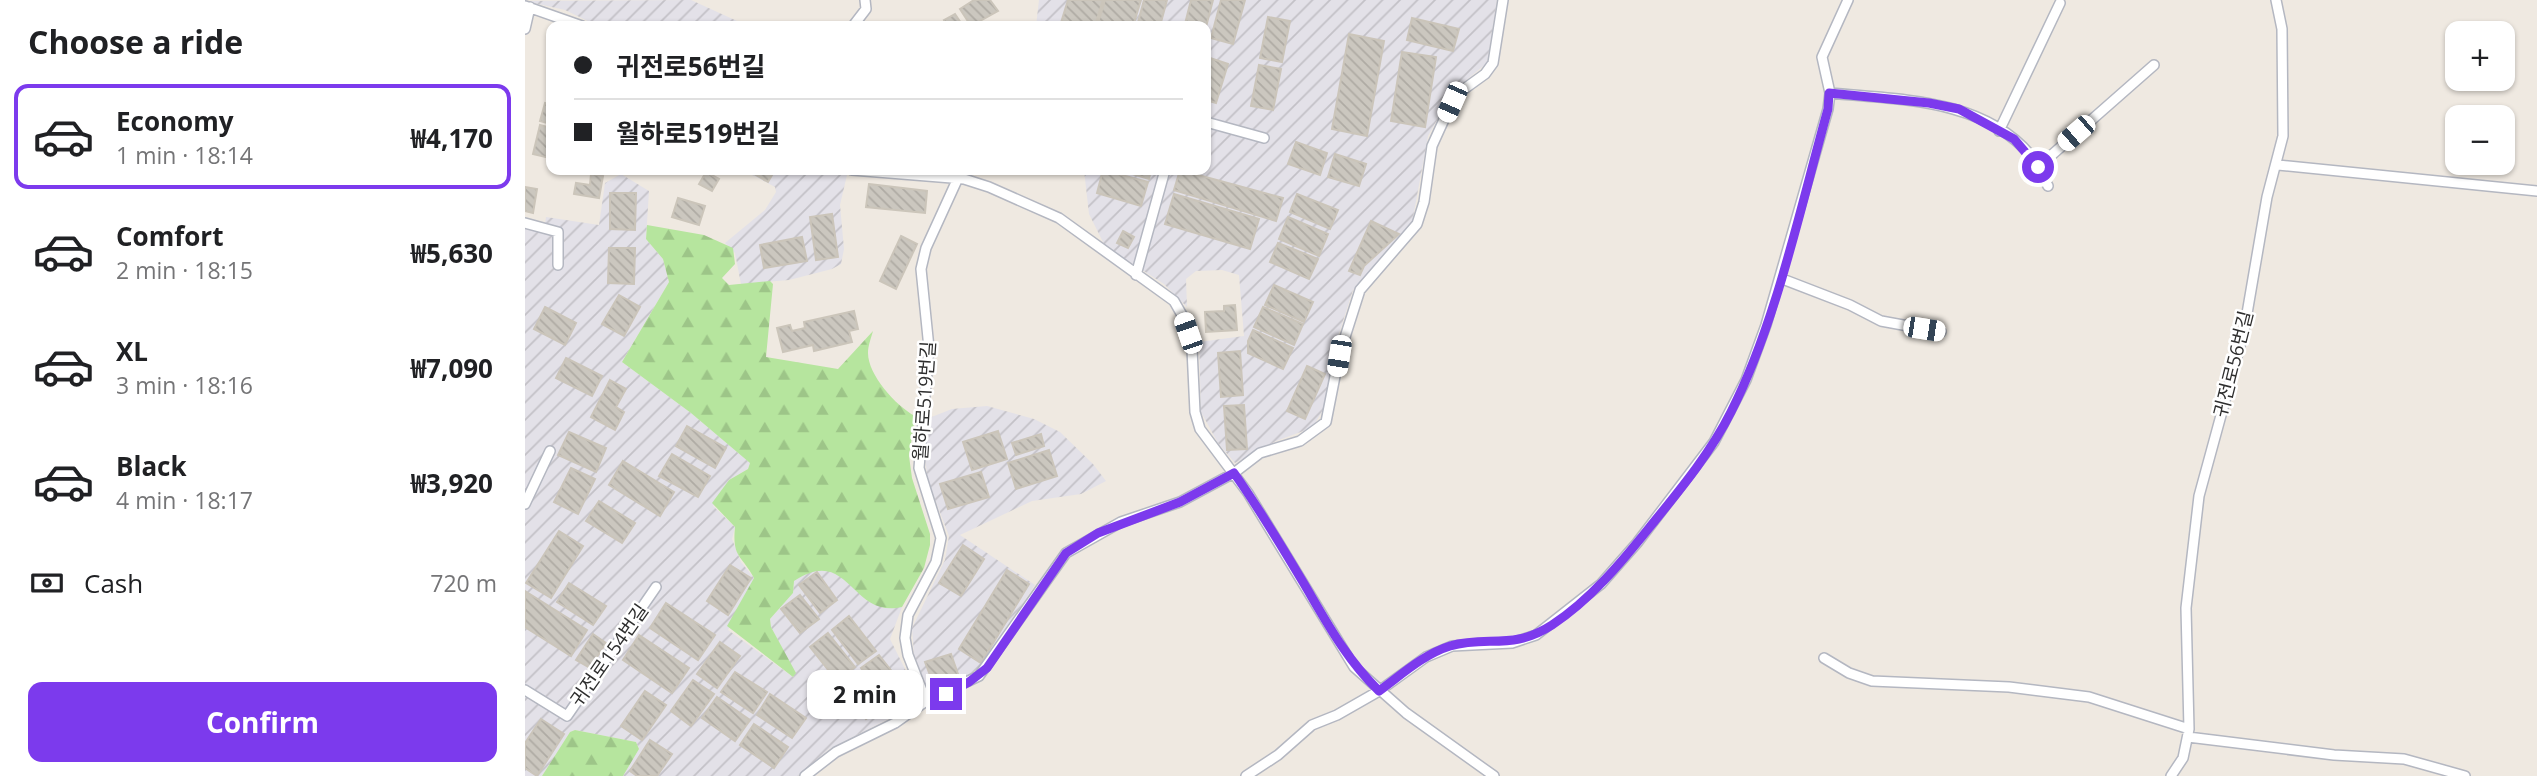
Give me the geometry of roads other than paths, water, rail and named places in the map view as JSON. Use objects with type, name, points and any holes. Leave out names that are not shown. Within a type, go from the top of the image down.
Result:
[{"type":"lane","points":[[857,21],[866,9],[865,0]]},
{"type":"lane","points":[[805,776],[836,752],[895,723],[926,701],[979,676],[1072,548],[1121,522],[1180,502],[1234,473],[1260,453],[1300,441],[1326,422],[1344,335],[1360,290],[1417,224],[1424,202],[1432,146],[1452,102],[1460,92],[1485,74],[1493,63],[1503,0]]},
{"type":"lane","points":[[1246,776],[1278,755],[1312,724],[1337,715],[1379,691],[1426,657],[1452,646],[1511,643],[1536,635],[1601,584],[1668,505],[1714,442],[1746,380],[1780,278],[1828,109],[1829,93],[1822,57],[1848,0]]},
{"type":"lane","name":"귀전로56번길","points":[[2171,776],[2183,758],[2188,733],[2186,608],[2199,496],[2244,331],[2267,197],[2278,164],[2283,136],[2282,30],[2276,0]]},
{"type":"lane","points":[[1999,131],[2060,3]]},
{"type":"lane","points":[[525,29],[527,7],[568,21]]},
{"type":"lane","points":[[2038,167],[2154,65]]},
{"type":"lane","points":[[1829,93],[1929,103],[1959,109],[2014,139],[2038,167],[2047,186]]},
{"type":"lane","points":[[1211,123],[1263,138]]},
{"type":"lane","points":[[2278,164],[2537,191]]},
{"type":"lane","points":[[918,175],[958,178],[989,187],[1059,218],[1174,301],[1182,315],[1192,349],[1195,412],[1200,429],[1234,473],[1347,657],[1379,691],[1495,776]]},
{"type":"lane","points":[[1136,275],[1164,175]]},
{"type":"lane","name":"월하로519번길","points":[[926,701],[908,655],[905,638],[908,615],[936,562],[941,538],[919,468],[929,348],[921,270],[926,248],[958,178]]},
{"type":"lane","points":[[525,223],[558,232],[558,265]]},
{"type":"lane","points":[[1780,278],[1850,305],[1881,321],[1941,332]]},
{"type":"lane","points":[[525,504],[550,451]]},
{"type":"lane","name":"귀전로154번길","points":[[525,690],[566,716],[656,587]]},
{"type":"lane","points":[[1824,658],[1849,673],[1871,681],[2009,687],[2089,697],[2188,733],[2334,755],[2404,759],[2465,776]]}]
